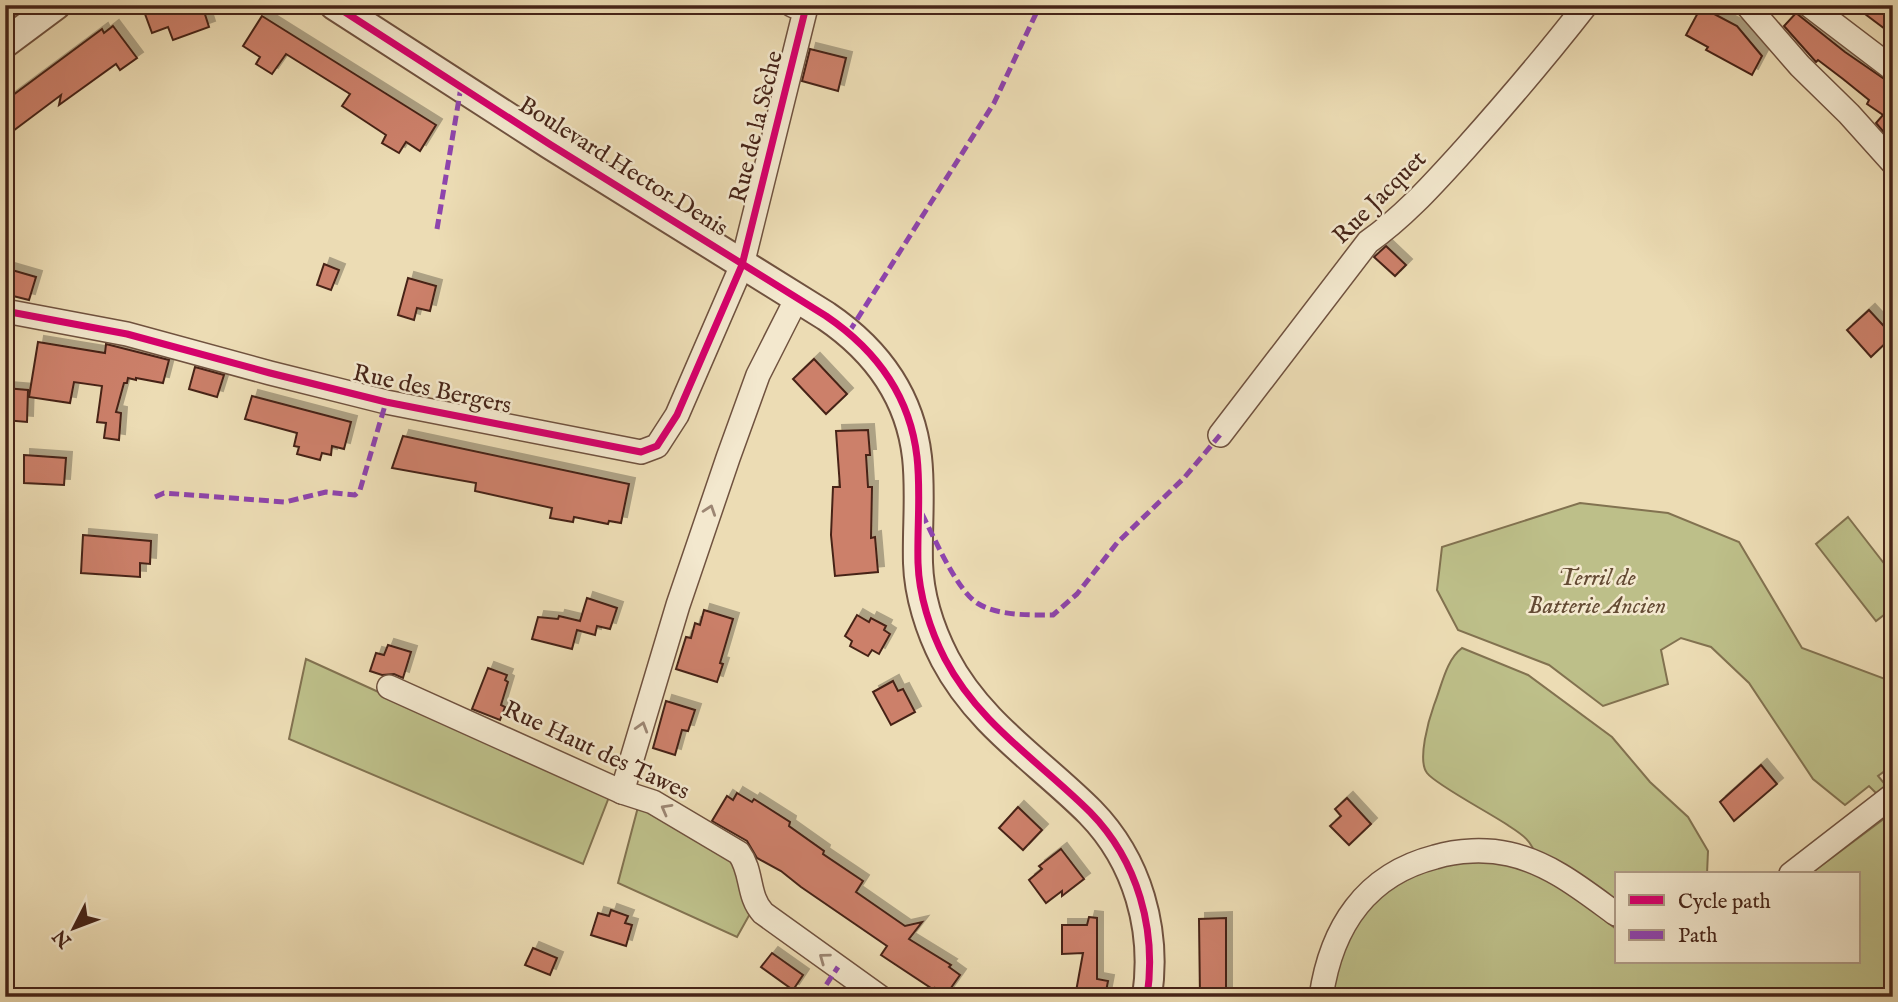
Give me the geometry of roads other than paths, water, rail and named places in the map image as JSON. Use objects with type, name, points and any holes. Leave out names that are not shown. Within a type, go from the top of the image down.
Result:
[{"type":"street","points":[[5,43],[56,5]]},
{"type":"street","name":"Boulevard Hector Denis","points":[[334,5],[849,332],[880,364],[896,388],[913,433],[917,457],[918,564],[921,590],[933,632],[957,679],[985,717],[1090,812],[1122,855],[1138,890],[1149,930],[1151,952],[1147,997]]},
{"type":"street","name":"Rue de la Sèche","points":[[742,265],[805,11],[792,5]]},
{"type":"street","name":"Rue Jacquet","points":[[1220,435],[1368,242],[1416,203],[1534,72],[1586,5]]},
{"type":"street","points":[[1747,5],[1800,66],[1849,114],[1893,163]]},
{"type":"street","points":[[1809,5],[1893,69]]},
{"type":"street","name":"Rue des Bergers","points":[[5,312],[127,334],[386,402],[641,452],[657,446],[677,415],[742,265]]},
{"type":"street","points":[[622,792],[678,605],[728,458],[758,375],[797,298]]},
{"type":"street","name":"Rue Haut des Tawes","points":[[389,687],[622,792],[653,802],[739,853],[746,863],[752,897],[763,913],[880,997]]},
{"type":"street","points":[[1794,872],[1893,795]]},
{"type":"street","points":[[1321,997],[1333,946],[1361,900],[1393,874],[1425,859],[1467,851],[1509,854],[1559,874],[1615,913]]},
{"type":"park label","name":"Terril de Batterie Ancien","points":[[1597,592]]}]
